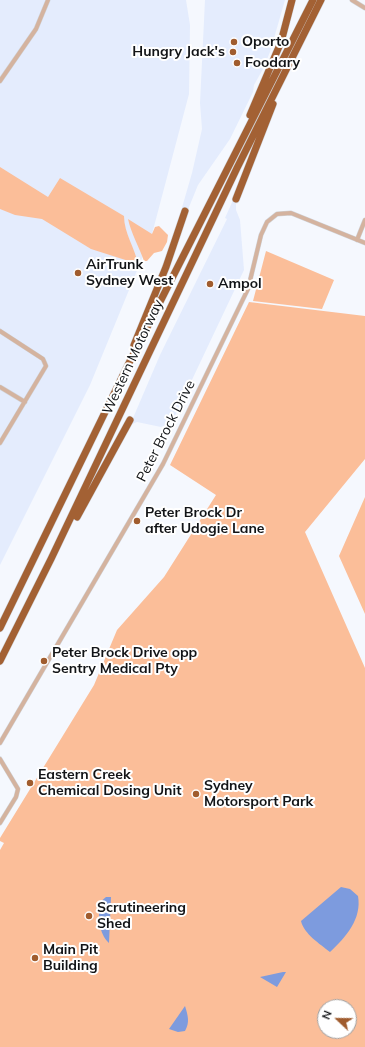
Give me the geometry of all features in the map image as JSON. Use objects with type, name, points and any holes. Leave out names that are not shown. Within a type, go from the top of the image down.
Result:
[{"type":"highway","points":[[231,164],[240,136],[281,42],[292,0]]},
{"type":"highway","name":"Western Motorway","points":[[0,628],[128,365],[313,0]]},
{"type":"highway","name":"Western Motorway","points":[[0,661],[51,559],[223,197],[321,0]]},
{"type":"highway","points":[[236,199],[268,122],[281,81]]},
{"type":"highway","points":[[128,365],[126,361],[166,267],[185,211]]},
{"type":"highway","points":[[51,559],[72,526],[130,420]]},
{"type":"street","points":[[0,81],[40,23],[48,0]]},
{"type":"street","points":[[352,0],[365,8]]},
{"type":"street","points":[[0,69],[6,73]]},
{"type":"street","name":"Peter Brock Drive","points":[[0,743],[118,543],[165,460],[248,289],[261,234],[266,222],[277,214],[291,213],[365,243]]},
{"type":"street","points":[[357,240],[365,220]]},
{"type":"street","points":[[0,331],[33,352],[45,362],[43,371],[0,443]]},
{"type":"street","points":[[0,388],[25,402]]},
{"type":"street","points":[[0,759],[14,780],[18,792],[0,823]]},
{"type":"shaded area","points":[[0,0],[186,0],[190,25],[189,94],[152,234],[90,385],[0,565]]},
{"type":"shaded area","points":[[205,0],[285,0],[270,52],[254,85],[253,92],[230,139],[198,185],[187,212],[181,211],[192,173],[202,129],[200,103]]},
{"type":"shaded area","points":[[0,167],[48,197],[60,178],[124,216],[124,222],[138,264],[91,249],[42,219],[15,215],[0,209]]},
{"type":"shaded area","points":[[234,198],[236,200],[236,210],[240,220],[244,270],[172,422],[161,427],[137,422],[130,425],[160,355],[227,219],[225,218]]},
{"type":"shaded area","points":[[128,219],[152,234],[155,227],[159,226],[168,235],[167,242],[162,251],[154,253],[147,261],[144,261]]},
{"type":"shaded area","points":[[266,251],[334,280],[322,309],[253,301]]},
{"type":"shaded area","name":"Sydney Motorsport Park","points":[[249,302],[365,316],[365,459],[305,532],[365,668],[365,1047],[0,1047],[0,850],[4,843],[0,841],[0,838],[94,685],[117,630],[164,577],[216,495],[170,465]]},
{"type":"shaded area","points":[[365,497],[365,614],[339,556]]},
{"type":"water","points":[[341,887],[350,889],[358,896],[358,912],[352,927],[330,952],[305,930],[301,921]]},
{"type":"water","points":[[106,897],[111,897],[109,943],[105,939],[99,919],[99,903]]},
{"type":"water","points":[[286,972],[277,987],[260,977]]},
{"type":"water","points":[[185,1006],[188,1025],[185,1031],[178,1032],[169,1029]]},
{"type":"place","name":"Oporto","points":[[234,42]]},
{"type":"place","name":"Hungry Jack's","points":[[233,52]]},
{"type":"place","name":"Foodary","points":[[237,63]]},
{"type":"place","name":"AirTrunk Sydney West","points":[[78,273]]},
{"type":"place","name":"Ampol","points":[[210,284]]},
{"type":"place","name":"Peter Brock Dr after Udogie Lane","points":[[137,521]]},
{"type":"place","name":"Peter Brock Drive opp Sentry Medical Pty","points":[[44,661]]},
{"type":"place","name":"Eastern Creek Chemical Dosing Unit","points":[[30,783]]},
{"type":"place","name":"Sydney Motorsport Park","points":[[196,794]]},
{"type":"place","name":"Scrutineering Shed","points":[[89,916]]},
{"type":"place","name":"Main Pit Building","points":[[35,958]]}]
